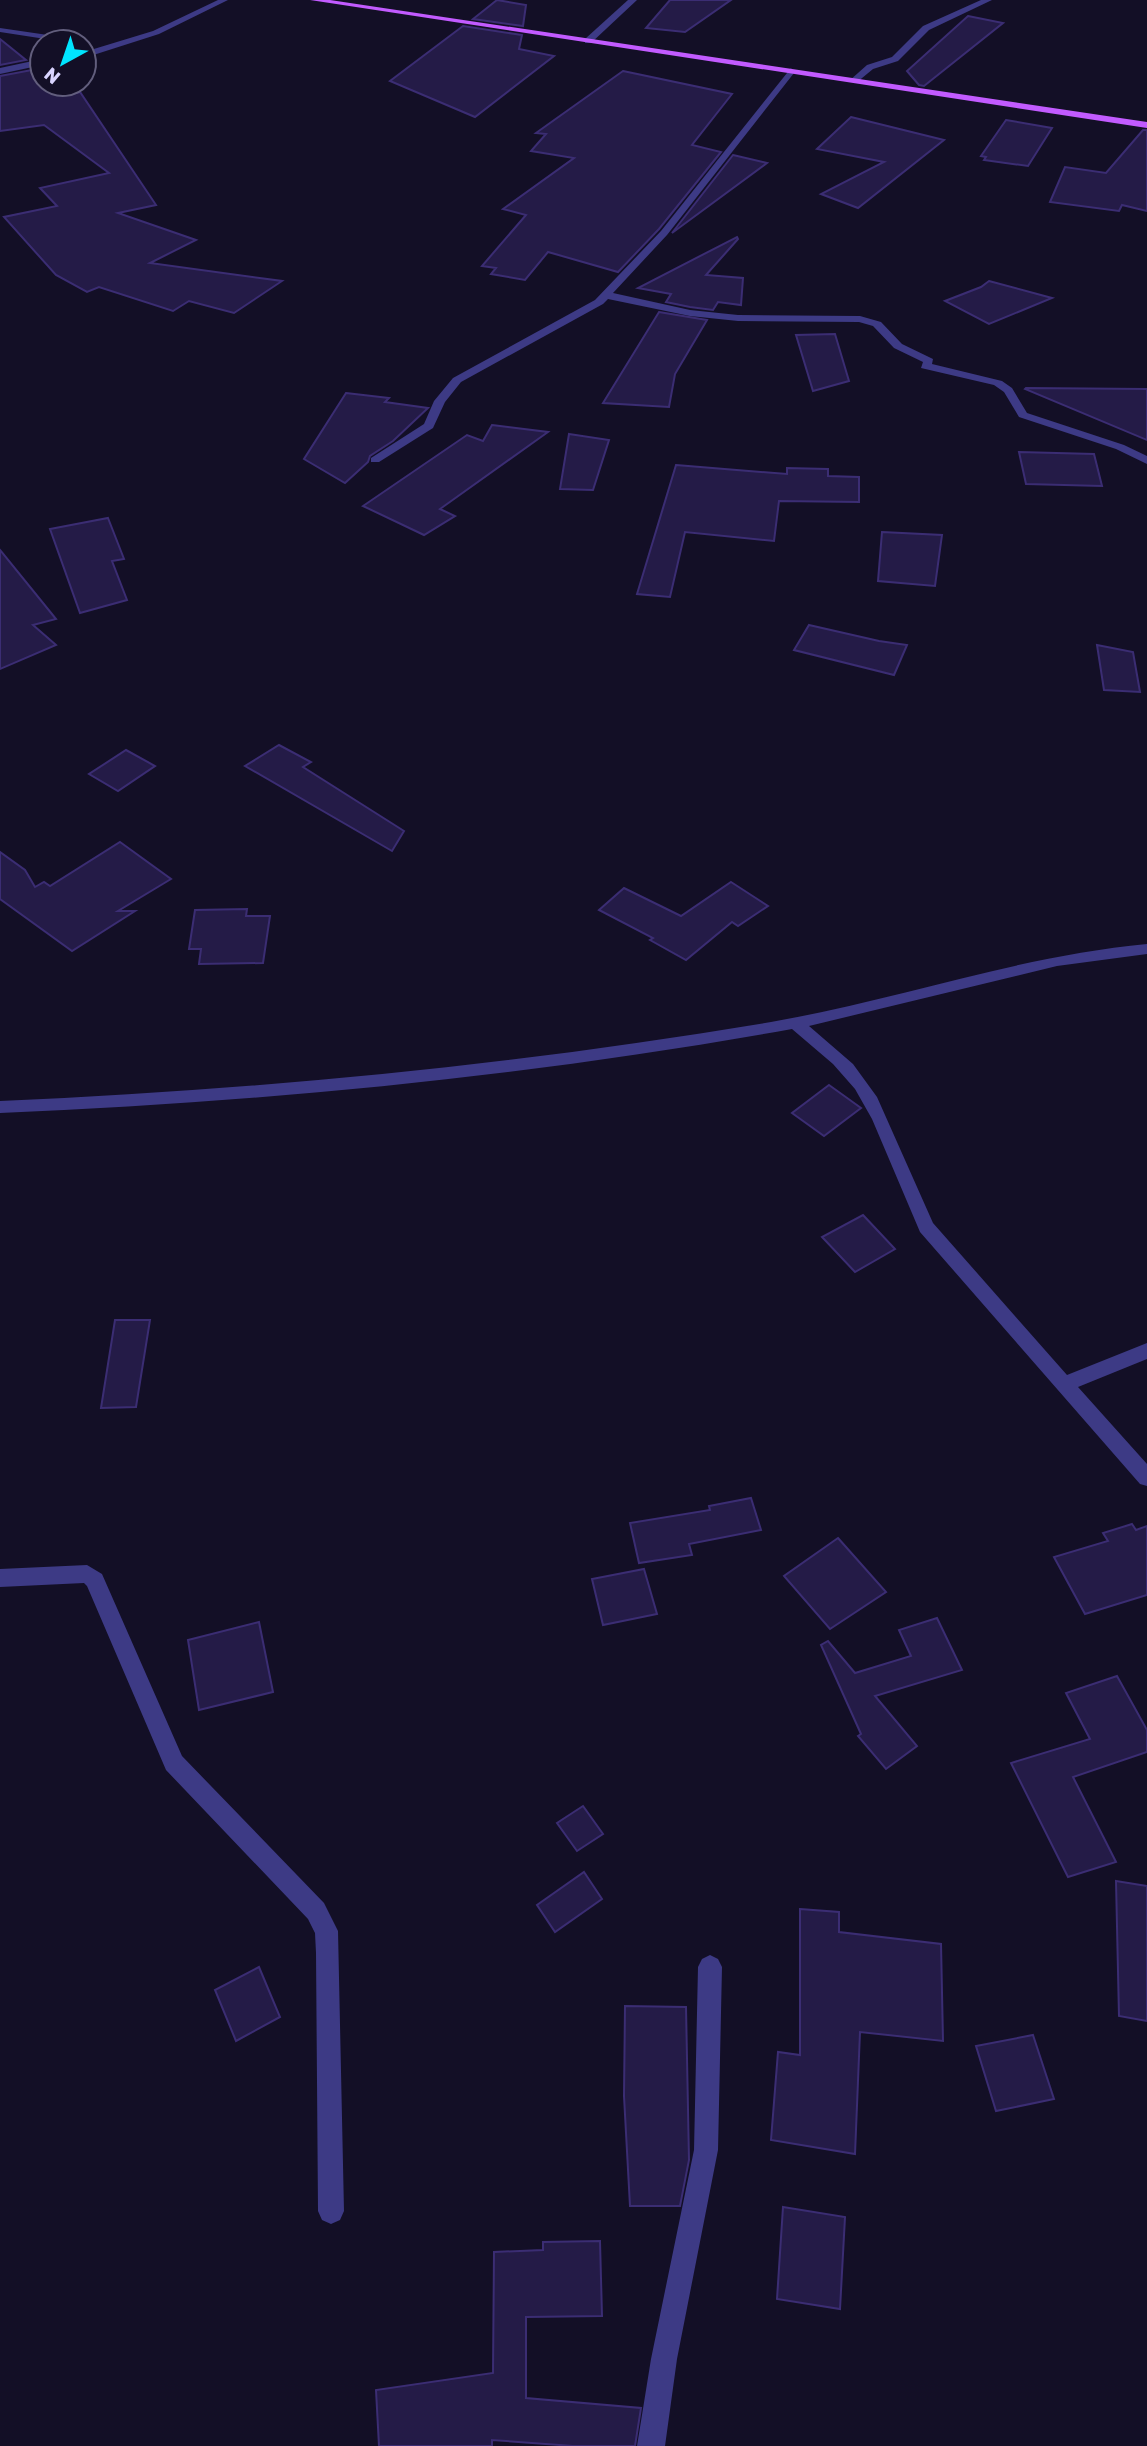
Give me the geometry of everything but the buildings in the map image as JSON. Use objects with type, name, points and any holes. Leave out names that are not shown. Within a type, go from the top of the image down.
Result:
[{"type":"main road","points":[[314,0],[1147,125]]},
{"type":"street","points":[[98,52],[119,48],[162,32],[224,0]]},
{"type":"street","points":[[588,41],[633,0]]},
{"type":"street","points":[[853,81],[870,67],[895,60],[926,28],[988,0]]},
{"type":"street","points":[[0,30],[28,34]]},
{"type":"street","points":[[98,44],[119,48]]},
{"type":"street","points":[[0,71],[28,65]]},
{"type":"street","points":[[375,460],[429,426],[440,401],[457,380],[584,312],[606,295],[663,233],[791,71]]},
{"type":"street","points":[[606,295],[690,313],[738,318],[860,319],[877,324],[898,346],[929,361],[925,366],[976,375],[998,383],[1008,390],[1023,415],[1120,447],[1147,461]]},
{"type":"street","points":[[0,1107],[210,1094],[455,1073],[795,1023],[997,973],[1084,955],[1147,949]]},
{"type":"street","points":[[795,1023],[835,1056],[861,1085],[887,1131],[913,1202],[926,1227],[1147,1478]]},
{"type":"street","points":[[1064,1384],[1147,1351]]},
{"type":"street","points":[[0,1578],[87,1574],[94,1580],[174,1763],[316,1911],[326,1931],[328,1953],[331,2211]]},
{"type":"street","points":[[651,2446],[664,2359],[706,2150],[710,1967]]}]
